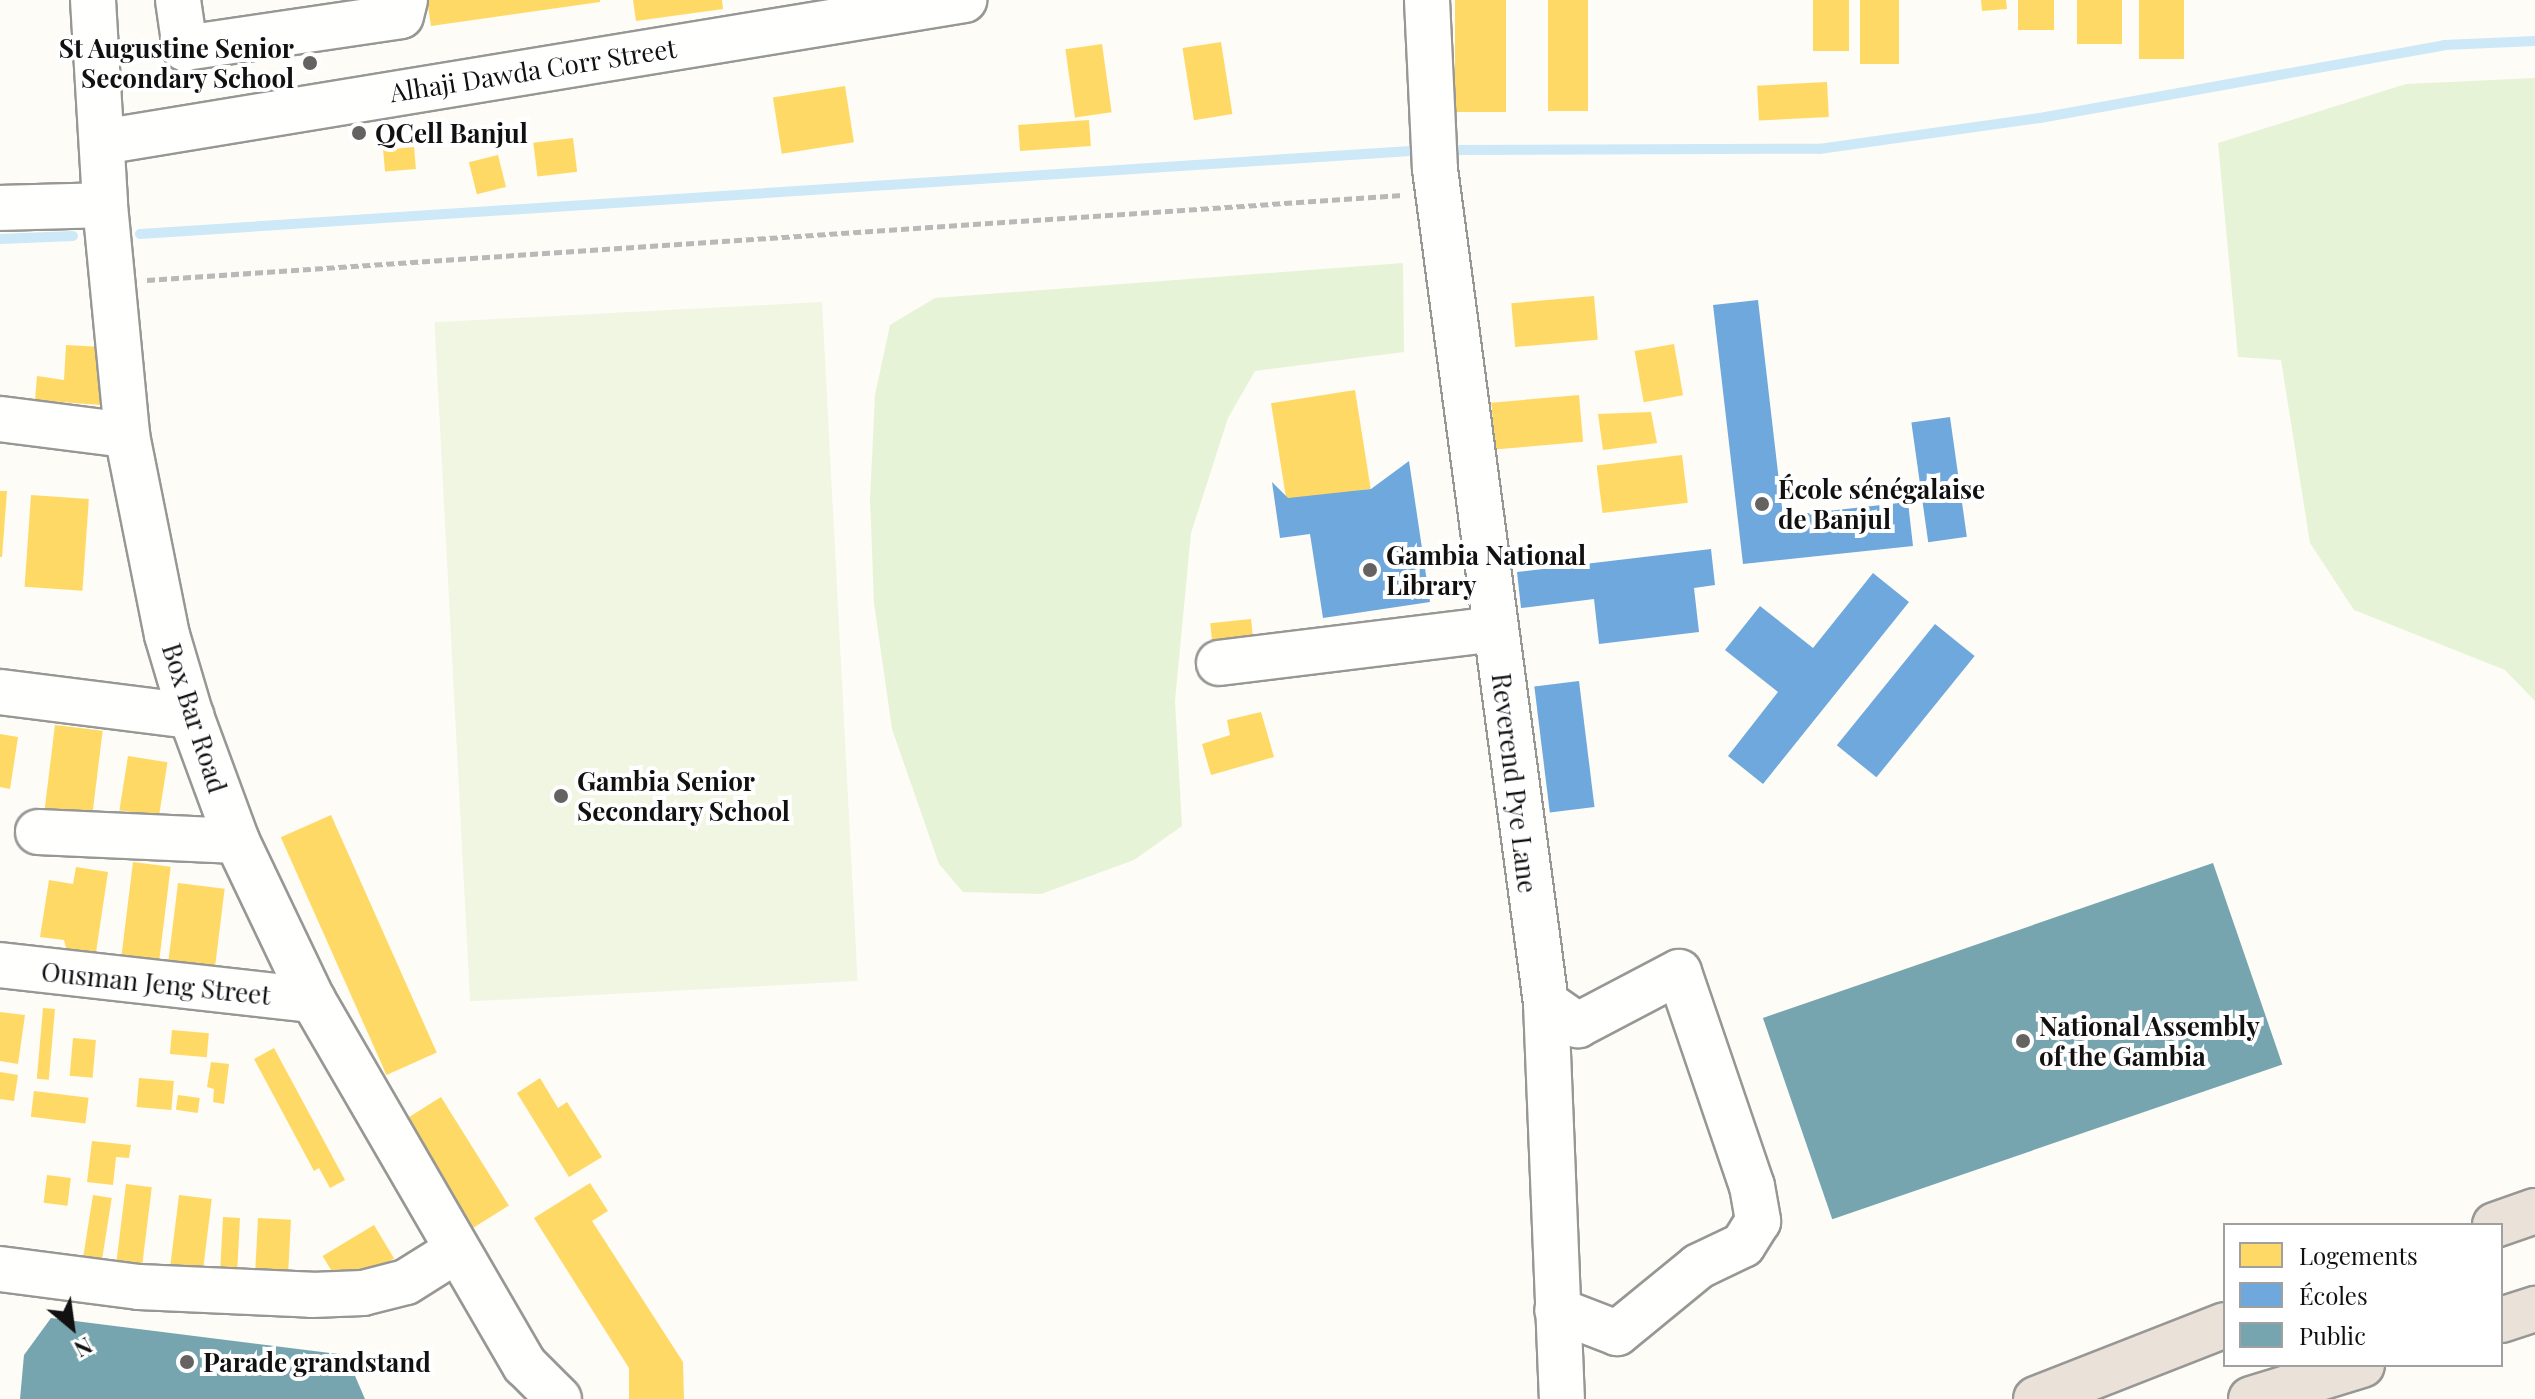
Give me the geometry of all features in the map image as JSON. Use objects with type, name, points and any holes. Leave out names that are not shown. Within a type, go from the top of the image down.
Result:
[{"type":"highway","points":[[2501,1223],[2535,1211]]},
{"type":"highway","points":[[2503,1319],[2535,1309]]},
{"type":"highway","points":[[2036,1399],[2223,1326]]},
{"type":"highway","points":[[2251,1399],[2350,1367]]},
{"type":"street","name":"Box Bar Road","points":[[93,0],[105,205],[127,435],[167,635],[191,716],[237,841],[313,1000],[457,1250],[525,1382],[559,1399]]},
{"type":"street","points":[[178,0],[185,48],[401,16],[405,0]]},
{"type":"street","name":"Alhaji Dawda Corr Street","points":[[102,142],[257,113],[964,0]]},
{"type":"street","name":"Reverend Pye Lane","points":[[1427,0],[1437,181],[1546,1003],[1562,1399]]},
{"type":"street","points":[[0,208],[105,205]]},
{"type":"street","points":[[0,419],[127,435]]},
{"type":"street","points":[[1219,663],[1495,629]]},
{"type":"street","points":[[0,692],[191,716]]},
{"type":"street","points":[[38,832],[237,841]]},
{"type":"street","name":"Ousman Jeng Street","points":[[0,965],[313,1000]]},
{"type":"street","points":[[1546,1003],[1578,1025],[1679,972],[1752,1186],[1758,1221],[1743,1245],[1699,1266],[1617,1333],[1557,1310]]},
{"type":"street","points":[[0,1269],[139,1287],[312,1295],[363,1293],[406,1282],[457,1250]]},
{"type":"path","points":[[114,283],[1437,181]]},
{"type":"green space","points":[[2535,78],[2535,701],[2505,670],[2354,610],[2310,543],[2281,360],[2238,357],[2218,143],[2406,84]]},
{"type":"green space","points":[[1403,263],[1404,352],[1255,371],[1228,418],[1191,533],[1175,701],[1182,826],[1134,860],[1041,894],[963,892],[939,864],[892,729],[874,603],[870,500],[875,395],[890,325],[935,298]]},
{"type":"green space","points":[[822,302],[858,981],[470,1001],[435,322]]},
{"type":"building: Logements","points":[[427,0],[600,0],[600,2],[431,26]]},
{"type":"building: Logements","points":[[633,0],[722,0],[723,9],[636,21]]},
{"type":"building: Logements","points":[[1455,0],[1506,0],[1506,112],[1455,112]]},
{"type":"building: Logements","points":[[1548,0],[1588,0],[1588,111],[1548,111]]},
{"type":"building: Logements","points":[[1813,0],[1849,0],[1849,51],[1813,51]]},
{"type":"building: Logements","points":[[1860,0],[1899,0],[1899,64],[1860,64]]},
{"type":"building: Logements","points":[[1981,0],[2006,0],[2007,9],[1982,11]]},
{"type":"building: Logements","points":[[2018,0],[2054,0],[2054,30],[2018,30]]},
{"type":"building: Logements","points":[[2077,0],[2122,0],[2122,44],[2077,44]]},
{"type":"building: Logements","points":[[2139,0],[2184,0],[2184,59],[2139,59]]},
{"type":"building: Logements","points":[[1221,42],[1232,114],[1194,120],[1182,48]]},
{"type":"building: Logements","points":[[1102,44],[1112,112],[1075,117],[1065,49]]},
{"type":"building: Logements","points":[[1827,82],[1829,117],[1759,121],[1757,86]]},
{"type":"building: Logements","points":[[845,86],[854,142],[782,154],[773,97]]},
{"type":"building: Logements","points":[[1089,120],[1091,146],[1020,151],[1018,125]]},
{"type":"building: Logements","points":[[573,138],[577,172],[537,177],[533,143]]},
{"type":"building: Logements","points":[[414,147],[416,169],[385,172],[383,150]]},
{"type":"building: Logements","points":[[498,155],[506,187],[477,194],[469,162]]},
{"type":"building: Logements","points":[[1594,296],[1598,340],[1515,347],[1511,303]]},
{"type":"building: Logements","points":[[1674,344],[1683,395],[1644,402],[1635,351]]},
{"type":"building: Logements","points":[[66,345],[103,347],[100,405],[35,400],[37,376],[64,380]]},
{"type":"building: Logements","points":[[1355,390],[1371,489],[1287,502],[1271,403]]},
{"type":"building: Logements","points":[[1579,395],[1583,442],[1495,449],[1491,403]]},
{"type":"building: Logements","points":[[1651,412],[1657,443],[1603,450],[1598,414]]},
{"type":"building: Logements","points":[[1682,455],[1688,503],[1602,513],[1597,465]]},
{"type":"building: Logements","points":[[0,491],[7,491],[2,557],[0,557]]},
{"type":"building: Logements","points":[[31,495],[89,499],[82,591],[25,587]]},
{"type":"building: Logements","points":[[1251,619],[1255,655],[1214,659],[1210,623]]},
{"type":"building: Logements","points":[[1261,712],[1274,757],[1211,775],[1202,744],[1230,735],[1227,720]]},
{"type":"building: Logements","points":[[55,725],[103,731],[92,821],[44,815]]},
{"type":"building: Logements","points":[[0,734],[18,737],[10,789],[0,787]]},
{"type":"building: Logements","points":[[128,756],[168,762],[159,817],[119,810]]},
{"type":"building: Logements","points":[[331,815],[437,1053],[387,1075],[281,837]]},
{"type":"building: Logements","points":[[133,862],[171,867],[159,964],[121,959]]},
{"type":"building: Logements","points":[[76,867],[108,872],[95,959],[68,955],[64,940],[40,937],[49,880],[73,884]]},
{"type":"building: Logements","points":[[178,883],[225,889],[214,973],[168,967]]},
{"type":"building: Logements","points":[[43,1008],[55,1009],[49,1080],[37,1079]]},
{"type":"building: Logements","points":[[0,1012],[25,1015],[18,1064],[0,1061]]},
{"type":"building: Logements","points":[[172,1030],[209,1033],[207,1057],[170,1054]]},
{"type":"building: Logements","points":[[73,1038],[96,1040],[93,1078],[70,1076]]},
{"type":"building: Logements","points":[[274,1048],[345,1180],[330,1188],[319,1168],[314,1171],[254,1059]]},
{"type":"building: Logements","points":[[211,1062],[229,1064],[224,1104],[213,1102],[214,1089],[207,1087]]},
{"type":"building: Logements","points":[[0,1072],[18,1075],[14,1101],[0,1099]]},
{"type":"building: Logements","points":[[139,1078],[174,1081],[171,1110],[136,1107]]},
{"type":"building: Logements","points":[[540,1078],[558,1108],[567,1102],[602,1157],[569,1177],[517,1093]]},
{"type":"building: Logements","points":[[34,1091],[89,1098],[85,1124],[31,1117]]},
{"type":"building: Logements","points":[[178,1095],[200,1098],[198,1113],[176,1110]]},
{"type":"building: Logements","points":[[441,1097],[509,1206],[469,1230],[401,1122]]},
{"type":"building: Logements","points":[[92,1141],[131,1145],[129,1158],[116,1157],[113,1185],[87,1182]]},
{"type":"building: Logements","points":[[47,1175],[71,1178],[67,1206],[44,1203]]},
{"type":"building: Logements","points":[[590,1183],[608,1211],[592,1221],[683,1362],[684,1399],[629,1399],[629,1368],[534,1218]]},
{"type":"building: Logements","points":[[126,1184],[152,1187],[141,1273],[116,1269]]},
{"type":"building: Logements","points":[[93,1195],[112,1198],[102,1259],[83,1256]]},
{"type":"building: Logements","points":[[179,1195],[212,1199],[201,1283],[169,1279]]},
{"type":"building: Logements","points":[[223,1217],[240,1218],[237,1277],[220,1276]]},
{"type":"building: Logements","points":[[258,1218],[291,1220],[287,1288],[254,1286]]},
{"type":"building: Logements","points":[[374,1225],[394,1258],[343,1289],[323,1256]]},
{"type":"building: Écoles","points":[[1758,300],[1783,516],[1908,502],[1913,546],[1743,564],[1713,305]]},
{"type":"building: Écoles","points":[[1950,417],[1967,537],[1928,542],[1911,422]]},
{"type":"building: Écoles","name":"Gambia National Library","points":[[1409,461],[1430,602],[1323,618],[1310,534],[1280,538],[1272,482],[1288,498],[1371,489]]},
{"type":"building: Écoles","points":[[1711,549],[1715,585],[1694,588],[1699,632],[1599,644],[1594,599],[1521,608],[1517,572]]},
{"type":"building: Écoles","points":[[1873,573],[1909,602],[1763,784],[1728,756],[1778,692],[1725,650],[1760,606],[1813,648]]},
{"type":"building: Écoles","points":[[1935,624],[1975,656],[1876,777],[1837,745]]},
{"type":"building: Écoles","points":[[1579,681],[1594,807],[1550,813],[1534,686]]},
{"type":"building: Public","name":"National Assembly of the Gambia","points":[[2213,863],[2282,1064],[1832,1219],[1763,1018]]},
{"type":"building: Public","name":"Parade grandstand","points":[[51,1318],[346,1355],[365,1399],[20,1399],[24,1355]]},
{"type":"waterway","points":[[1446,150],[1819,149],[2040,118],[2444,45],[2535,41]]},
{"type":"waterway","points":[[140,234],[1426,150]]},
{"type":"waterway","points":[[0,239],[73,236]]},
{"type":"place","name":"St Augustine Senior Secondary School","points":[[310,63]]},
{"type":"place","name":"QCell Banjul","points":[[359,133]]},
{"type":"place","name":"École sénégalaise de Banjul","points":[[1762,504]]},
{"type":"place","name":"Gambia National Library","points":[[1370,570]]},
{"type":"place","name":"Gambia Senior Secondary School","points":[[561,796]]},
{"type":"place","name":"National Assembly of the Gambia","points":[[2023,1041]]},
{"type":"place","name":"Parade grandstand","points":[[187,1362]]}]
